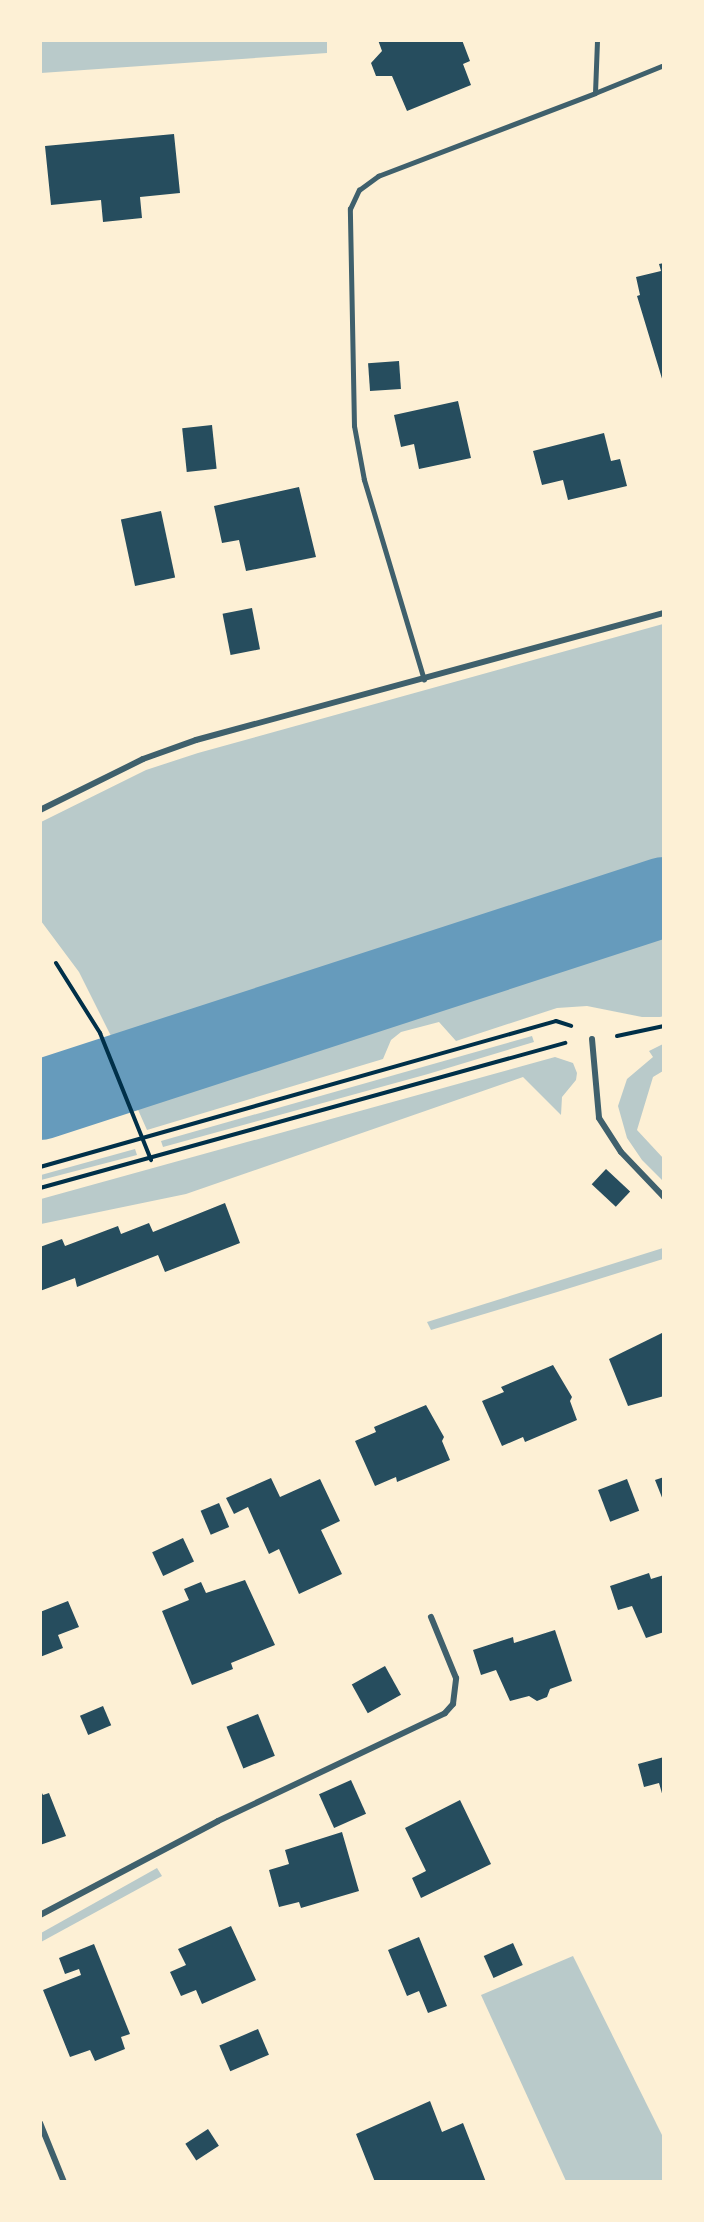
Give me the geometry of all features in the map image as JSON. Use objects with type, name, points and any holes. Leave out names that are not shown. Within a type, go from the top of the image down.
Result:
[{"type":"street","points":[[40,810],[143,759],[196,740],[424,680],[663,613]]},
{"type":"street","points":[[592,1039],[599,1118],[621,1152],[663,1197]]},
{"type":"street","points":[[40,1915],[218,1821],[445,1713],[453,1704],[456,1678],[431,1617]]},
{"type":"street","points":[[40,2123],[64,2181]]},
{"type":"lane","points":[[595,93],[597,40]]},
{"type":"lane","points":[[424,680],[364,480],[354,426],[350,209],[359,190],[378,176],[663,65]]},
{"type":"path","points":[[56,963],[94,1023],[144,1138],[151,1160]]},
{"type":"path","points":[[40,1167],[556,1021],[573,1026],[592,1039]]},
{"type":"path","points":[[40,1188],[151,1160],[467,1073],[543,1048],[663,1026]]},
{"type":"shaded area","points":[[41,40],[327,40],[327,53],[41,73]]},
{"type":"shaded area","points":[[663,624],[663,879],[123,1060],[79,972],[41,921],[41,822],[146,770],[198,753]]},
{"type":"shaded area","points":[[663,919],[664,1016],[642,1017],[587,1006],[557,1008],[456,1041],[439,1022],[401,1032],[391,1040],[383,1059],[147,1130],[127,1085]]},
{"type":"shaded area","points":[[532,1036],[534,1042],[428,1074],[163,1147],[161,1141]]},
{"type":"shaded area","points":[[663,1044],[663,1071],[653,1077],[637,1130],[663,1158],[663,1181],[642,1160],[627,1138],[618,1106],[627,1079],[653,1057],[649,1051]]},
{"type":"shaded area","points":[[555,1057],[573,1063],[577,1073],[576,1080],[562,1097],[561,1115],[523,1077],[186,1194],[41,1224],[41,1199]]},
{"type":"shaded area","points":[[135,1149],[137,1155],[41,1180],[41,1175]]},
{"type":"shaded area","points":[[663,1248],[663,1259],[431,1330],[427,1322]]},
{"type":"shaded area","points":[[157,1868],[162,1876],[41,1942],[41,1933]]},
{"type":"shaded area","points":[[573,1956],[663,2137],[663,2181],[566,2181],[481,1995]]},
{"type":"building","points":[[378,40],[462,40],[470,61],[463,64],[471,85],[407,111],[392,76],[376,76],[371,63],[382,51]]},
{"type":"building","points":[[174,134],[180,193],[140,197],[142,218],[103,222],[101,200],[51,205],[45,146]]},
{"type":"building","points":[[664,263],[663,382],[637,296],[640,295],[636,277],[661,271],[659,264]]},
{"type":"building","points":[[399,361],[401,389],[370,391],[368,363]]},
{"type":"building","points":[[458,401],[471,458],[419,469],[414,444],[401,447],[394,415]]},
{"type":"building","points":[[212,425],[217,469],[187,472],[182,428]]},
{"type":"building","points":[[604,433],[611,461],[620,459],[627,486],[568,500],[563,480],[542,485],[533,451]]},
{"type":"building","points":[[299,487],[316,557],[246,571],[239,540],[222,543],[214,506]]},
{"type":"building","points":[[161,511],[175,578],[135,586],[121,520]]},
{"type":"building","points":[[252,608],[260,649],[231,655],[223,614]]},
{"type":"building","points":[[606,1169],[630,1192],[616,1207],[592,1184]]},
{"type":"building","points":[[225,1203],[240,1243],[165,1272],[158,1255],[77,1287],[75,1278],[40,1291],[40,1247],[62,1239],[65,1246],[118,1226],[121,1234],[149,1223],[153,1232]]},
{"type":"building","points":[[664,1332],[664,1396],[628,1406],[609,1359]]},
{"type":"building","points":[[553,1365],[572,1397],[570,1401],[577,1420],[525,1442],[523,1437],[502,1446],[482,1401],[504,1392],[501,1387]]},
{"type":"building","points":[[426,1405],[444,1437],[442,1441],[450,1460],[397,1482],[396,1477],[375,1486],[355,1441],[376,1432],[374,1427]]},
{"type":"building","points":[[664,1477],[664,1500],[663,1500],[655,1480]]},
{"type":"building","points":[[271,1478],[280,1497],[320,1479],[340,1521],[321,1530],[342,1574],[299,1594],[279,1549],[269,1554],[248,1507],[234,1514],[226,1498]]},
{"type":"building","points":[[627,1479],[639,1511],[610,1522],[598,1490]]},
{"type":"building","points":[[219,1503],[229,1527],[211,1535],[201,1511]]},
{"type":"building","points":[[183,1538],[194,1562],[163,1576],[152,1552]]},
{"type":"building","points":[[649,1573],[651,1579],[664,1575],[664,1632],[646,1638],[632,1606],[618,1610],[610,1586]]},
{"type":"building","points":[[245,1580],[275,1645],[231,1663],[233,1669],[192,1685],[162,1611],[189,1600],[184,1589],[201,1582],[206,1593]]},
{"type":"building","points":[[68,1601],[79,1627],[58,1635],[63,1648],[40,1657],[40,1612]]},
{"type":"building","points":[[555,1630],[572,1681],[550,1689],[547,1697],[537,1701],[529,1696],[510,1701],[496,1670],[481,1675],[473,1650],[513,1637],[514,1643]]},
{"type":"building","points":[[385,1666],[401,1695],[368,1713],[352,1684]]},
{"type":"building","points":[[103,1706],[111,1725],[88,1735],[80,1716]]},
{"type":"building","points":[[258,1714],[275,1756],[243,1768],[226,1727]]},
{"type":"building","points":[[664,1757],[663,1797],[659,1783],[644,1787],[638,1764]]},
{"type":"building","points":[[351,1780],[366,1814],[334,1828],[319,1794]]},
{"type":"building","points":[[40,1789],[43,1795],[49,1793],[66,1836],[40,1845]]},
{"type":"building","points":[[460,1800],[491,1864],[421,1898],[412,1878],[426,1871],[405,1828]]},
{"type":"building","points":[[342,1832],[359,1891],[301,1908],[299,1902],[279,1907],[269,1870],[289,1864],[285,1850]]},
{"type":"building","points":[[231,1926],[256,1980],[202,2004],[196,1990],[181,1996],[170,1972],[186,1965],[178,1949]]},
{"type":"building","points":[[419,1937],[447,2006],[428,2013],[419,1991],[407,1996],[388,1950]]},
{"type":"building","points":[[513,1943],[523,1965],[494,1978],[484,1956]]},
{"type":"building","points":[[94,1944],[130,2034],[121,2037],[125,2049],[95,2061],[90,2050],[70,2057],[43,1990],[81,1975],[79,1969],[65,1974],[59,1958]]},
{"type":"building","points":[[258,2029],[269,2055],[230,2071],[219,2045]]},
{"type":"building","points":[[430,2101],[442,2132],[463,2123],[486,2182],[375,2182],[356,2134]]},
{"type":"building","points":[[208,2129],[219,2146],[196,2160],[185,2144]]},
{"type":"waterway","points":[[40,1100],[664,897]]}]
